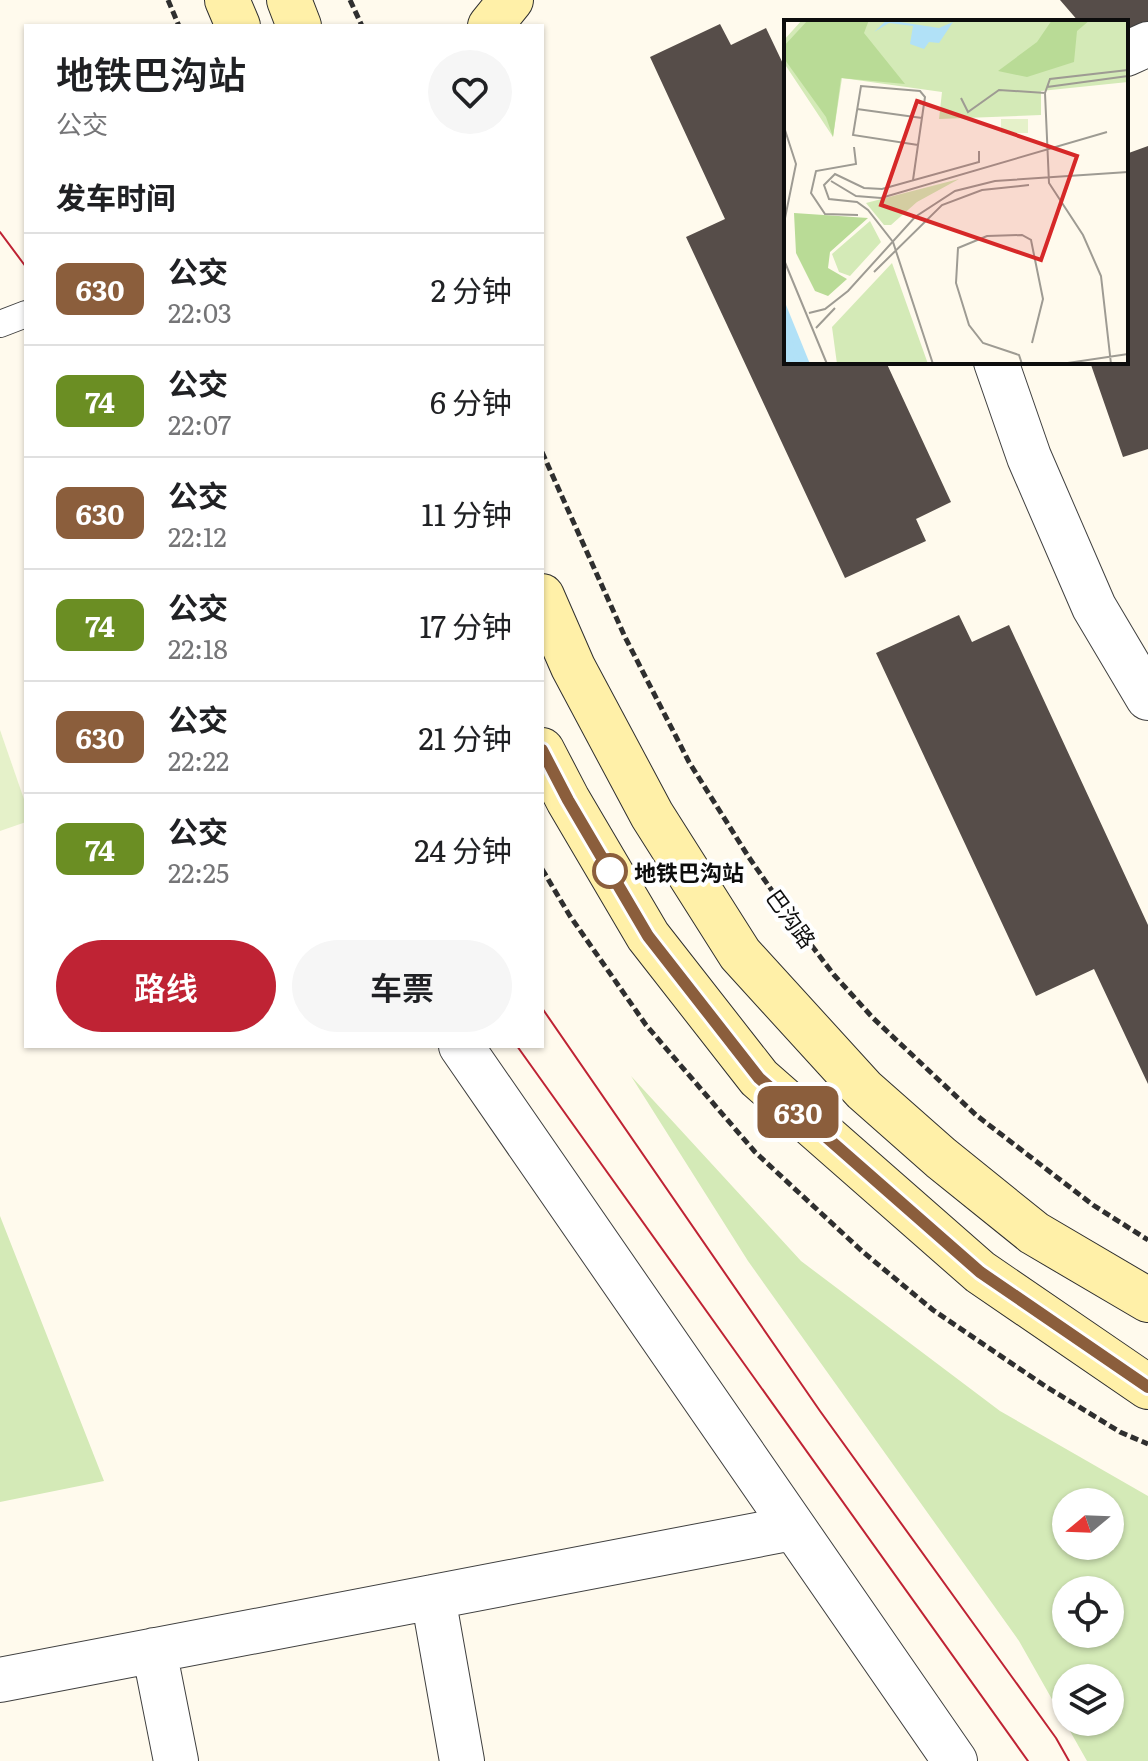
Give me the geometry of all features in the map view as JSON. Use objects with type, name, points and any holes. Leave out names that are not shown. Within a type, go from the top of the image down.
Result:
[{"type":"main road","points":[[227,0],[237,24]]},
{"type":"main road","points":[[289,0],[298,24]]},
{"type":"main road","points":[[492,24],[511,0]]},
{"type":"main road","points":[[544,601],[573,667],[652,815],[740,954],[864,1090],[941,1158],[1034,1233],[1148,1300]]},
{"type":"main road","points":[[544,754],[648,936],[759,1078],[980,1272],[1148,1387]]},
{"type":"street","points":[[1128,53],[1148,44]]},
{"type":"street","points":[[997,364],[1029,457],[1094,607],[1148,698]]},
{"type":"street","points":[[462,1048],[955,1761]]},
{"type":"street","points":[[0,1680],[793,1528]]},
{"type":"street","points":[[433,1597],[462,1761]]},
{"type":"street","points":[[154,1650],[176,1761]]},
{"type":"lane","points":[[0,324],[24,315]]},
{"type":"path","points":[[168,0],[178,24]]},
{"type":"path","points":[[350,0],[361,24]]},
{"type":"path","name":"巴沟路","points":[[544,456],[625,637],[689,762],[748,856],[834,975],[873,1018],[976,1115],[1093,1205],[1148,1240]]},
{"type":"green space","points":[[0,730],[24,799],[24,823],[0,831]]},
{"type":"green space","points":[[631,1076],[801,1261],[1000,1411],[1148,1496],[1148,1761],[1087,1761],[1073,1736],[1124,1736],[1124,1664],[1052,1664],[1052,1699],[1019,1641],[748,1261]]},
{"type":"green space","points":[[0,1216],[104,1481],[0,1502]]},
{"type":"building","points":[[1060,0],[1148,0],[1148,28],[1128,45],[1128,20],[1077,20]]},
{"type":"building","points":[[720,24],[731,45],[766,28],[784,66],[784,364],[887,364],[951,502],[916,519],[926,541],[845,578],[686,237],[725,219],[650,57]]},
{"type":"building","points":[[1148,146],[1148,449],[1123,457],[1091,364],[1128,364],[1128,153]]},
{"type":"building","points":[[959,615],[972,642],[1009,625],[1148,925],[1148,1084],[1094,969],[1036,996],[876,653]]},
{"type":"tram line","points":[[0,232],[24,264]]},
{"type":"tram line","points":[[544,1011],[820,1411],[1056,1738],[1069,1761]]},
{"type":"tram line","points":[[518,1048],[1028,1761]]},
{"type":"bus line","name":"630","points":[[544,754],[648,936],[759,1078],[980,1272],[1148,1387]]},
{"type":"place","name":"地铁巴沟站","points":[[610,871]]}]
